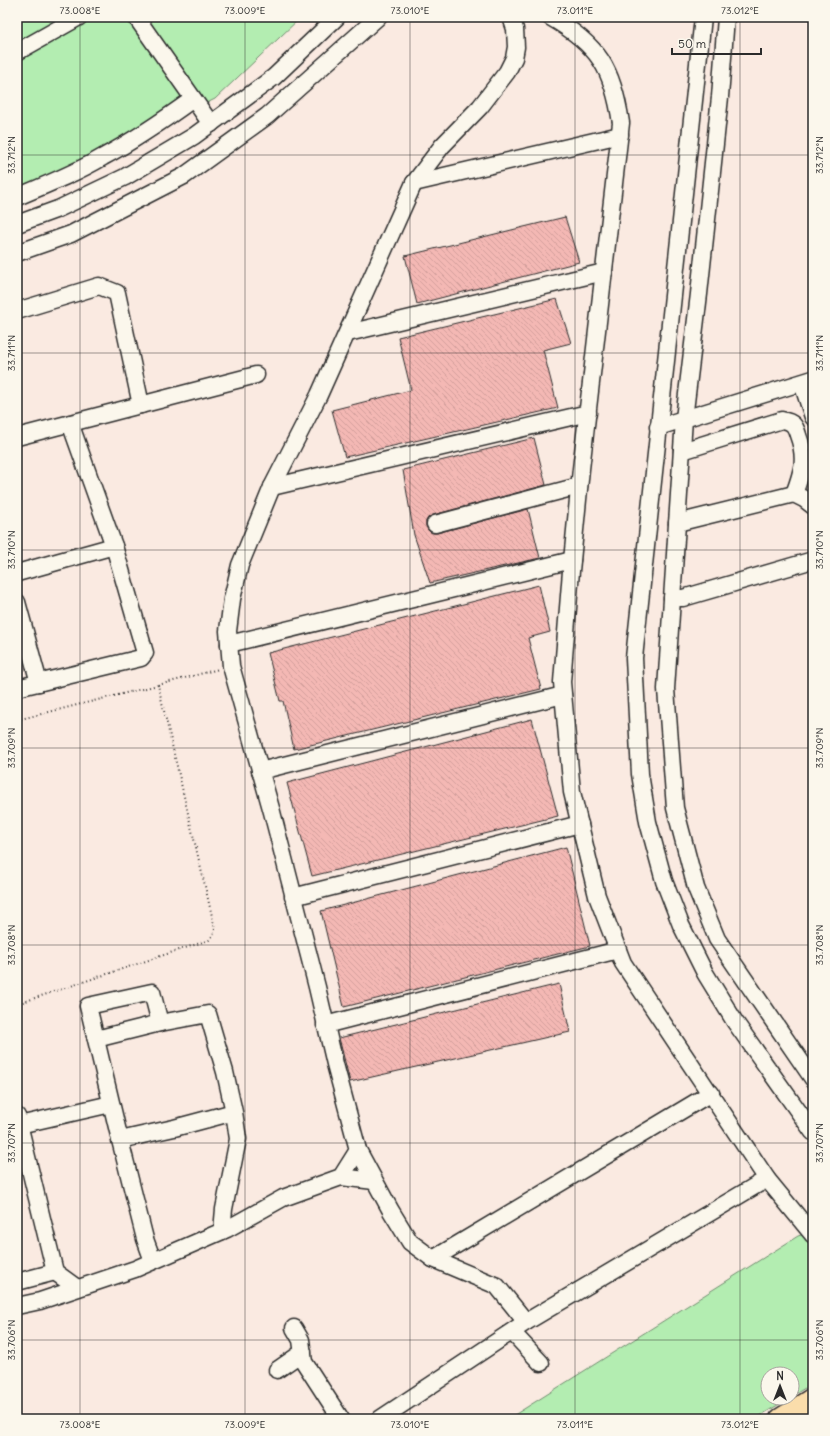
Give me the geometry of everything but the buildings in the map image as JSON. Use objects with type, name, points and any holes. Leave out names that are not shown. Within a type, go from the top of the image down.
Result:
[{"type":"main road","points":[[780,1419],[813,1398]]},
{"type":"street","points":[[17,52],[79,17]]},
{"type":"street","points":[[136,17],[211,124]]},
{"type":"street","points":[[17,224],[58,209],[125,177],[194,136],[274,77],[337,17]]},
{"type":"street","points":[[17,253],[71,234],[184,176],[267,116],[378,17]]},
{"type":"street","points":[[511,17],[515,29],[516,47],[514,58],[507,72],[480,107],[442,146],[414,183],[348,333],[319,395],[272,487],[240,565],[232,600],[228,631],[231,666],[272,812],[358,1150],[374,1181],[410,1242],[433,1259],[497,1286],[526,1322]]},
{"type":"street","points":[[550,17],[579,36],[597,54],[607,68],[614,86],[621,123],[579,486],[562,682],[572,792],[597,896],[623,962],[767,1179],[813,1234]]},
{"type":"street","points":[[703,17],[634,658],[640,774],[648,822],[664,881],[681,925],[705,973],[735,1022],[813,1132]]},
{"type":"street","points":[[726,17],[720,97],[684,419],[666,689],[675,808],[696,888],[717,939],[813,1079]]},
{"type":"street","points":[[251,94],[267,116]]},
{"type":"street","points":[[17,197],[55,182],[103,158],[149,130],[193,99]]},
{"type":"street","points":[[414,183],[620,135]]},
{"type":"street","points":[[348,333],[604,272]]},
{"type":"street","points":[[17,311],[99,286],[117,293],[141,405]]},
{"type":"street","points":[[17,437],[256,375]]},
{"type":"street","points":[[658,427],[808,381],[813,417]]},
{"type":"street","points":[[272,487],[588,413]]},
{"type":"street","points":[[682,451],[782,420],[789,421],[794,425],[803,447],[803,463],[794,494]]},
{"type":"street","points":[[17,688],[141,658],[145,653],[114,546],[70,423]]},
{"type":"street","points":[[436,524],[579,486]]},
{"type":"street","points":[[677,523],[794,494],[813,506]]},
{"type":"street","points":[[17,573],[114,546]]},
{"type":"street","points":[[229,644],[572,560]]},
{"type":"street","points":[[672,598],[683,598],[813,560]]},
{"type":"street","points":[[17,602],[39,683]]},
{"type":"street","points":[[260,771],[563,696]]},
{"type":"street","points":[[293,897],[580,824]]},
{"type":"street","points":[[325,1025],[618,950]]},
{"type":"street","points":[[153,1261],[145,1238],[120,1140],[88,1006],[152,992],[160,1023]]},
{"type":"street","points":[[96,1039],[160,1023],[208,1014],[226,1072],[238,1139],[226,1202],[224,1230]]},
{"type":"street","points":[[433,1259],[710,1093]]},
{"type":"street","points":[[76,1288],[55,1272],[18,1121],[111,1104]]},
{"type":"street","points":[[120,1140],[174,1128],[234,1112]]},
{"type":"street","points":[[341,1177],[358,1150]]},
{"type":"street","points":[[17,1306],[40,1300],[136,1268],[224,1230],[283,1198],[341,1177],[374,1181]]},
{"type":"street","points":[[380,1419],[526,1322],[767,1179]]},
{"type":"street","points":[[17,1282],[55,1272]]},
{"type":"street","points":[[294,1328],[301,1340],[304,1362],[341,1419]]},
{"type":"street","points":[[512,1332],[541,1363]]},
{"type":"street","points":[[277,1370],[303,1352]]},
{"type":"path","points":[[17,720],[231,666]]},
{"type":"path","points":[[17,1004],[209,940],[213,935],[215,929],[158,685]]},
{"type":"green space","points":[[17,17],[301,17],[215,99],[67,173],[17,191]]},
{"type":"green space","points":[[813,1231],[813,1383],[800,1391],[800,1366],[760,1366],[760,1406],[776,1406],[755,1419],[508,1419],[798,1236]]}]
